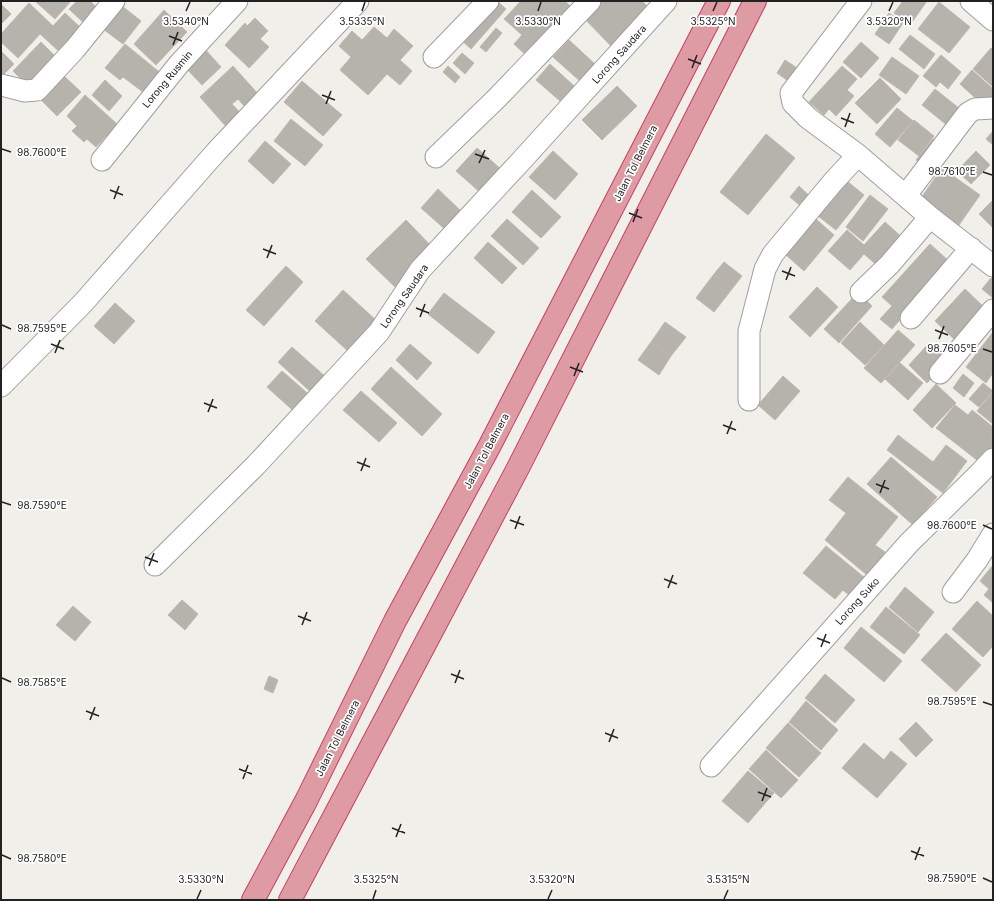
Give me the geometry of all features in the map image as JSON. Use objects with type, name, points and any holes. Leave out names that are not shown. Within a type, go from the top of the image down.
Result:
[{"type":"highway","name":"Jalan Tol Belmera","points":[[253,900],[306,801],[395,621],[489,447],[719,1]]},
{"type":"highway","points":[[290,900],[518,468],[755,1]]},
{"type":"street","points":[[1,85],[25,90],[36,90],[75,50],[114,1]]},
{"type":"street","name":"Lorong Rusmin","points":[[102,160],[178,64],[237,1]]},
{"type":"street","points":[[1,386],[83,303],[216,152],[358,1]]},
{"type":"street","points":[[434,57],[488,1]]},
{"type":"street","points":[[436,158],[497,98],[590,1]]},
{"type":"street","points":[[861,1],[791,93],[793,103],[808,118],[858,155],[930,217],[993,266]]},
{"type":"street","points":[[971,1],[993,20]]},
{"type":"street","name":"Lorong Saudara","points":[[155,565],[256,465],[379,332],[420,270],[522,160],[664,2]]},
{"type":"street","points":[[906,195],[968,113],[975,109],[993,108]]},
{"type":"street","points":[[749,400],[749,331],[766,269],[773,254],[833,182],[858,155]]},
{"type":"street","points":[[861,292],[881,273],[930,217]]},
{"type":"street","points":[[910,318],[971,248]]},
{"type":"street","points":[[940,373],[993,310]]},
{"type":"street","name":"Lorong Suko","points":[[711,766],[909,543],[989,472]]},
{"type":"street","points":[[953,592],[977,560],[993,534]]},
{"type":"building","points":[[35,1],[71,1],[55,19]]},
{"type":"building","points":[[77,1],[90,1],[103,13],[89,28],[69,9]]},
{"type":"building","points":[[497,1],[506,9],[471,49],[458,37]]},
{"type":"building","points":[[521,1],[565,1],[572,8],[528,57],[514,44],[522,35],[504,19]]},
{"type":"building","points":[[595,1],[642,1],[651,10],[613,48],[581,15]]},
{"type":"building","points":[[903,1],[927,1],[910,25],[894,13]]},
{"type":"building","points":[[939,2],[970,27],[949,53],[918,29]]},
{"type":"building","points":[[29,3],[53,26],[65,13],[83,30],[62,54],[40,34],[18,58],[1,42],[1,34]]},
{"type":"building","points":[[1,4],[11,14],[1,24]]},
{"type":"building","points":[[122,6],[141,21],[123,44],[103,29]]},
{"type":"building","points":[[164,10],[187,32],[156,65],[134,44]]},
{"type":"building","points":[[889,13],[903,23],[889,44],[875,34]]},
{"type":"building","points":[[255,18],[268,31],[260,39],[269,47],[249,68],[225,45],[245,23],[247,26]]},
{"type":"building","points":[[374,27],[387,38],[394,29],[413,46],[400,60],[412,71],[400,85],[387,74],[368,95],[340,70],[351,57],[339,46],[352,31],[362,40]]},
{"type":"building","points":[[496,28],[502,33],[486,52],[480,47]]},
{"type":"building","points":[[910,35],[935,54],[924,69],[899,49]]},
{"type":"building","points":[[569,40],[596,65],[581,82],[553,57]]},
{"type":"building","points":[[41,42],[59,60],[31,89],[13,71]]},
{"type":"building","points":[[861,42],[879,58],[861,78],[843,62]]},
{"type":"building","points":[[125,44],[163,75],[147,95],[123,77],[120,80],[105,68]]},
{"type":"building","points":[[203,47],[221,67],[202,85],[183,65]]},
{"type":"building","points":[[991,48],[993,50],[993,87],[973,69]]},
{"type":"building","points":[[1,51],[14,64],[1,77]]},
{"type":"building","points":[[462,53],[474,63],[465,74],[453,63]]},
{"type":"building","points":[[941,55],[961,72],[948,89],[940,82],[936,87],[923,76]]},
{"type":"building","points":[[892,57],[919,76],[906,94],[879,75]]},
{"type":"building","points":[[785,60],[800,70],[791,83],[777,73]]},
{"type":"building","points":[[550,64],[574,86],[560,101],[536,80]]},
{"type":"building","points":[[233,66],[259,95],[246,108],[238,99],[232,104],[244,117],[230,131],[200,97]]},
{"type":"building","points":[[448,66],[460,77],[455,83],[443,72]]},
{"type":"building","points":[[842,66],[857,79],[847,90],[854,96],[836,116],[829,109],[824,115],[809,102]]},
{"type":"building","points":[[972,70],[993,89],[993,96],[984,106],[960,84]]},
{"type":"building","points":[[64,76],[81,92],[57,116],[41,100]]},
{"type":"building","points":[[880,78],[901,99],[877,124],[855,103]]},
{"type":"building","points":[[105,80],[122,96],[109,111],[92,95]]},
{"type":"building","points":[[302,81],[342,115],[323,136],[284,102]]},
{"type":"building","points":[[617,86],[637,106],[602,140],[582,120]]},
{"type":"building","points":[[935,89],[960,109],[948,126],[922,105]]},
{"type":"building","points":[[85,95],[117,124],[96,147],[87,139],[84,142],[72,131],[77,126],[67,116]]},
{"type":"building","points":[[897,108],[913,121],[890,147],[875,134]]},
{"type":"building","points":[[291,119],[323,145],[305,166],[274,141]]},
{"type":"building","points":[[914,120],[934,136],[919,156],[898,140]]},
{"type":"building","points":[[993,131],[993,145],[986,139]]},
{"type":"building","points":[[766,134],[795,158],[748,215],[720,192]]},
{"type":"building","points":[[933,139],[941,146],[925,167],[916,160]]},
{"type":"building","points":[[265,141],[291,164],[273,184],[248,161]]},
{"type":"building","points":[[477,148],[503,171],[482,194],[456,171]]},
{"type":"building","points":[[553,151],[578,174],[555,200],[529,177]]},
{"type":"building","points":[[976,151],[990,165],[971,184],[957,171]]},
{"type":"building","points":[[942,168],[980,195],[959,225],[921,198]]},
{"type":"building","points":[[847,181],[864,195],[836,230],[818,216]]},
{"type":"building","points":[[799,186],[814,200],[805,210],[790,197]]},
{"type":"building","points":[[438,189],[463,213],[447,231],[421,208]]},
{"type":"building","points":[[532,190],[561,217],[541,238],[512,212]]},
{"type":"building","points":[[870,195],[888,209],[863,241],[846,227]]},
{"type":"building","points":[[993,200],[993,228],[979,214]]},
{"type":"building","points":[[507,219],[539,248],[523,265],[491,236]]},
{"type":"building","points":[[816,219],[834,235],[804,271],[786,255]]},
{"type":"building","points":[[406,220],[434,249],[395,287],[366,259]]},
{"type":"building","points":[[885,222],[905,240],[880,268],[864,254],[850,270],[828,251],[847,230],[864,245]]},
{"type":"building","points":[[488,242],[517,268],[502,284],[474,258]]},
{"type":"building","points":[[930,244],[950,262],[892,329],[880,319],[892,306],[882,297]]},
{"type":"building","points":[[724,262],[742,276],[732,289],[714,274]]},
{"type":"building","points":[[286,266],[303,282],[264,326],[246,310]]},
{"type":"building","points":[[714,274],[732,289],[714,312],[696,298]]},
{"type":"building","points":[[991,278],[993,279],[993,298],[982,289]]},
{"type":"building","points":[[817,287],[838,307],[810,337],[789,317]]},
{"type":"building","points":[[965,289],[987,310],[957,342],[935,321]]},
{"type":"building","points":[[343,290],[378,322],[350,353],[315,321]]},
{"type":"building","points":[[858,292],[872,306],[839,343],[824,329]]},
{"type":"building","points":[[444,293],[495,332],[478,354],[428,314]]},
{"type":"building","points":[[115,303],[135,321],[114,344],[94,326]]},
{"type":"building","points":[[665,322],[686,337],[671,356],[651,342]]},
{"type":"building","points":[[860,322],[884,345],[865,365],[841,343]]},
{"type":"building","points":[[898,330],[915,345],[881,383],[864,368]]},
{"type":"building","points":[[993,332],[993,373],[986,383],[966,367]]},
{"type":"building","points":[[651,342],[671,356],[659,375],[638,360]]},
{"type":"building","points":[[929,343],[948,360],[927,383],[909,365]]},
{"type":"building","points":[[410,344],[432,363],[417,380],[396,360]]},
{"type":"building","points":[[292,347],[327,378],[313,394],[278,362]]},
{"type":"building","points":[[900,363],[923,383],[908,400],[885,379]]},
{"type":"building","points":[[391,367],[442,414],[422,436],[371,389]]},
{"type":"building","points":[[282,371],[313,398],[298,415],[267,387]]},
{"type":"building","points":[[963,374],[974,383],[964,397],[953,388]]},
{"type":"building","points":[[783,376],[800,391],[775,420],[758,405]]},
{"type":"building","points":[[983,383],[993,391],[979,407],[969,399]]},
{"type":"building","points":[[936,384],[956,403],[932,428],[913,410]]},
{"type":"building","points":[[361,391],[397,423],[379,442],[343,410]]},
{"type":"building","points":[[993,392],[993,424],[977,411]]},
{"type":"building","points":[[955,405],[968,415],[972,410],[993,427],[993,432],[991,435],[993,437],[993,450],[982,464],[936,428]]},
{"type":"building","points":[[898,435],[933,462],[946,445],[967,461],[943,493],[887,450]]},
{"type":"building","points":[[891,457],[937,497],[913,525],[867,484]]},
{"type":"building","points":[[848,477],[898,517],[875,545],[885,552],[867,575],[825,540],[846,513],[829,500]]},
{"type":"building","points":[[826,546],[865,578],[850,596],[843,590],[835,599],[803,573]]},
{"type":"building","points":[[993,565],[993,603],[984,595],[989,589],[980,581]]},
{"type":"building","points":[[905,587],[934,612],[918,632],[889,607]]},
{"type":"building","points":[[182,600],[198,614],[185,630],[168,615]]},
{"type":"building","points":[[977,601],[993,616],[993,646],[983,657],[952,629]]},
{"type":"building","points":[[73,606],[91,622],[75,641],[56,625]]},
{"type":"building","points":[[886,607],[920,635],[904,654],[870,627]]},
{"type":"building","points":[[861,627],[902,661],[884,682],[844,648]]},
{"type":"building","points":[[946,633],[981,665],[956,692],[921,660]]},
{"type":"building","points":[[825,674],[855,700],[835,723],[805,698]]},
{"type":"building","points":[[269,676],[278,680],[273,693],[264,689]]},
{"type":"building","points":[[806,701],[838,730],[821,750],[789,722]]},
{"type":"building","points":[[916,722],[933,740],[916,757],[899,739]]},
{"type":"building","points":[[788,723],[821,753],[799,777],[766,748]]},
{"type":"building","points":[[864,743],[884,760],[891,751],[907,764],[877,798],[842,768]]},
{"type":"building","points":[[766,750],[798,780],[781,798],[749,769]]},
{"type":"building","points":[[748,771],[774,793],[748,823],[722,801]]}]
